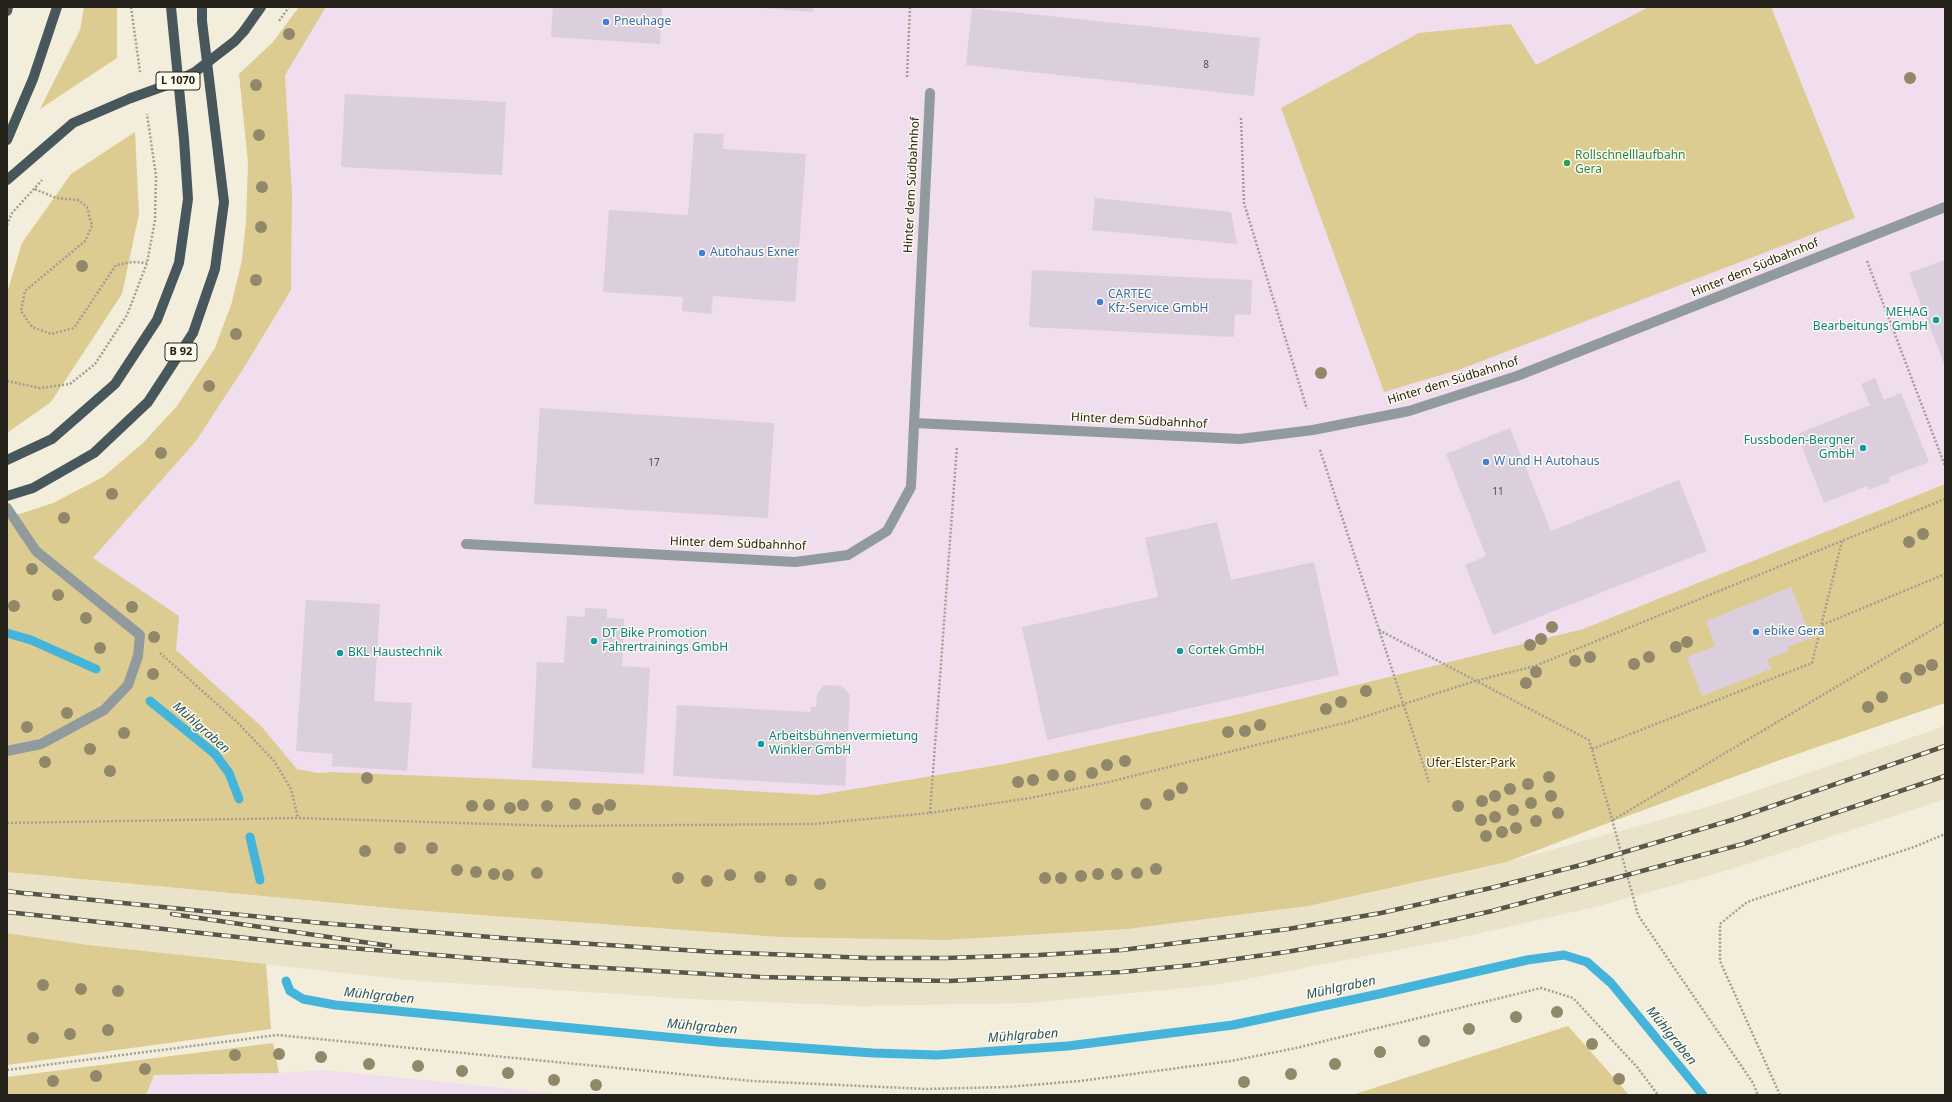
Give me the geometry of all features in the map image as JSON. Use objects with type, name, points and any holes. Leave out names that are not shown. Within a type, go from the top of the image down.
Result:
[{"type":"main road","points":[[7,11],[8,7]]},
{"type":"main road","points":[[7,140],[33,79],[57,7]]},
{"type":"main road","name":"L 1070","points":[[7,460],[52,440],[114,384],[157,320],[179,263],[188,199],[184,139],[171,23],[171,7]]},
{"type":"main road","name":"B 92","points":[[7,496],[33,488],[94,453],[148,402],[193,334],[215,269],[224,202],[202,21],[202,7]]},
{"type":"main road","points":[[7,180],[73,123],[131,98],[170,84],[195,72],[235,41],[261,7]]},
{"type":"street","name":"Hinter dem Südbahnhof","points":[[466,544],[795,562],[848,555],[887,530],[911,487],[930,93]]},
{"type":"street","name":"Hinter dem Südbahnhof","points":[[915,423],[1240,439],[1313,430],[1409,411],[1517,376],[1945,207]]},
{"type":"street","points":[[7,508],[36,551],[140,635],[138,656],[128,685],[104,710],[41,744],[7,751]]},
{"type":"path","points":[[131,7],[141,77]]},
{"type":"path","points":[[907,77],[910,7]]},
{"type":"path","points":[[7,381],[40,388],[70,384],[95,364],[127,315],[147,263],[155,220],[156,176],[146,108]]},
{"type":"path","points":[[1241,118],[1244,203],[1313,430],[1402,704],[1429,782]]},
{"type":"path","points":[[7,225],[12,213],[47,174]]},
{"type":"path","points":[[35,189],[56,198],[78,200],[87,208],[92,226],[85,241],[24,291],[21,311],[32,327],[51,334],[74,328],[116,265],[132,262],[147,263]]},
{"type":"path","points":[[1859,241],[1945,466]]},
{"type":"path","points":[[930,813],[958,425]]},
{"type":"path","points":[[7,823],[298,818],[573,826],[814,824],[930,813],[1030,798],[1110,782],[1348,722],[1475,681],[1535,666],[1945,499]]},
{"type":"path","points":[[1592,750],[1812,663],[1842,541]]},
{"type":"path","points":[[1822,625],[1945,574]]},
{"type":"path","points":[[1613,820],[1945,622]]},
{"type":"path","points":[[1378,630],[1589,740],[1613,820],[1638,915],[1753,1083],[1758,1095]]},
{"type":"path","points":[[140,635],[237,722],[274,761],[291,789],[298,818]]},
{"type":"path","points":[[1780,1095],[1720,961],[1720,924],[1747,902],[1914,847],[1945,834]]},
{"type":"path","points":[[7,1070],[277,1035],[752,1081],[927,1089],[1006,1086],[1080,1081],[1231,1061],[1350,1035],[1541,988],[1573,998],[1637,1067],[1658,1095]]},
{"type":"shaded area","points":[[326,7],[1945,7],[1945,484],[1583,629],[1235,715],[1004,764],[818,795],[332,772],[318,773],[297,769],[261,726],[176,650],[93,558],[196,441],[245,366],[291,290],[292,194],[285,75]]},
{"type":"shaded area","points":[[1945,726],[1945,798],[1939,801],[1732,869],[1595,907],[1459,938],[1216,985],[1028,1003],[861,1006],[692,999],[408,980],[88,945],[7,933],[7,872],[411,910],[779,937],[1308,906],[1507,862],[1714,805]]},
{"type":"shaded area","points":[[323,1070],[571,1095],[146,1095],[154,1075],[279,1073]]},
{"type":"green space","points":[[84,7],[117,7],[117,58],[40,109],[80,30]]},
{"type":"green space","name":"Ufer-Elster-Park","points":[[299,7],[326,7],[285,75],[292,194],[291,290],[245,366],[196,441],[93,558],[179,616],[176,650],[261,726],[297,769],[318,773],[332,772],[646,785],[818,795],[1004,764],[1235,715],[1583,629],[1945,484],[1945,703],[1777,761],[1507,862],[1308,906],[1127,929],[945,940],[779,937],[411,910],[7,872],[7,518],[53,503],[103,477],[143,443],[177,406],[215,348],[232,302],[242,260],[246,221],[248,163],[239,74],[273,42]]},
{"type":"green space","name":"Rollschnelllaufbahn Gera","points":[[1649,7],[1771,7],[1855,218],[1461,369],[1384,392],[1281,108],[1419,33],[1511,24],[1536,65]]},
{"type":"green space","points":[[135,132],[139,214],[122,294],[51,402],[7,433],[7,293],[22,243],[71,174]]},
{"type":"green space","points":[[7,933],[88,945],[266,964],[271,1029],[7,1065]]},
{"type":"green space","points":[[1568,1026],[1629,1095],[1352,1095]]},
{"type":"green space","points":[[273,1043],[279,1073],[154,1075],[146,1095],[7,1095],[7,1077]]},
{"type":"building","name":"Pneuhage","points":[[553,7],[662,7],[660,44],[551,37]]},
{"type":"building","points":[[752,7],[813,7],[813,12]]},
{"type":"building","points":[[972,8],[1260,38],[1254,96],[966,65]]},
{"type":"building","points":[[345,94],[506,102],[502,175],[341,167]]},
{"type":"building","name":"Autohaus Exner","points":[[694,133],[724,134],[723,149],[806,154],[795,302],[713,296],[711,314],[682,311],[683,297],[603,292],[609,210],[688,215]]},
{"type":"building","points":[[1095,198],[1231,212],[1237,244],[1092,230]]},
{"type":"building","name":"MEHAG Bearbeitungs GmbH","points":[[1945,260],[1945,366],[1909,273]]},
{"type":"building","name":"CARTEC Kfz-Service GmbH","points":[[1032,270],[1252,280],[1251,315],[1235,314],[1234,337],[1029,327]]},
{"type":"building","name":"Fussboden-Bergner GmbH","points":[[1875,378],[1884,400],[1901,393],[1929,462],[1889,477],[1890,482],[1868,490],[1867,486],[1824,503],[1797,434],[1870,405],[1861,384]]},
{"type":"building","points":[[540,408],[774,423],[768,518],[534,504]]},
{"type":"building","points":[[1510,428],[1551,531],[1679,480],[1707,551],[1493,635],[1465,565],[1486,556],[1446,454]]},
{"type":"building","name":"Cortek GmbH","points":[[1217,522],[1231,580],[1314,562],[1339,675],[1047,740],[1022,627],[1158,597],[1145,538]]},
{"type":"building","points":[[1791,587],[1811,638],[1787,647],[1789,651],[1767,659],[1771,669],[1702,696],[1687,657],[1715,646],[1706,621]]},
{"type":"building","name":"BKL Haustechnik","points":[[306,600],[380,604],[374,701],[412,703],[407,771],[332,766],[333,754],[296,751]]},
{"type":"building","points":[[585,608],[607,609],[607,618],[624,619],[622,666],[650,668],[644,774],[532,768],[537,662],[564,663],[567,616],[585,617]]},
{"type":"building","name":"Arbeitsbühnenvermietung Winkler GmbH","points":[[824,685],[842,686],[850,695],[845,786],[673,776],[677,705],[810,712],[811,707],[816,707],[817,694]]},
{"type":"waterway","name":"Mühlgraben","points":[[7,633],[31,640],[96,669]]},
{"type":"waterway","name":"Mühlgraben","points":[[150,701],[215,754],[229,773],[239,799]]},
{"type":"waterway","name":"Mühlgraben","points":[[250,837],[260,880]]},
{"type":"waterway","name":"Mühlgraben","points":[[286,981],[290,991],[303,999],[335,1005],[718,1042],[873,1053],[937,1055],[1068,1046],[1233,1025],[1379,994],[1527,960],[1564,955],[1587,962],[1611,983],[1703,1095]]},
{"type":"railway","points":[[24,893],[321,923],[515,939],[715,952],[869,958],[946,958],[1039,955],[1122,950],[1288,929],[1381,913],[1495,887],[1581,865],[1735,819],[1945,746]]},
{"type":"railway","points":[[7,912],[302,944],[570,966],[761,977],[949,981],[1122,972],[1193,965],[1286,952],[1386,935],[1492,911],[1743,844],[1945,776]]},
{"type":"railway","points":[[7,891],[29,894]]},
{"type":"railway","points":[[172,914],[390,946]]},
{"type":"place","name":"Pneuhage","points":[[606,22]]},
{"type":"place","name":"Rollschnelllaufbahn Gera","points":[[1567,163]]},
{"type":"place","name":"Autohaus Exner","points":[[702,253]]},
{"type":"place","name":"CARTEC Kfz-Service GmbH","points":[[1100,302]]},
{"type":"place","name":"MEHAG Bearbeitungs GmbH","points":[[1936,320]]},
{"type":"place","name":"Fussboden-Bergner GmbH","points":[[1863,448]]},
{"type":"place","name":"W und H Autohaus","points":[[1486,462]]},
{"type":"place","name":"ebike Gera","points":[[1756,632]]},
{"type":"place","name":"DT Bike Promotion Fahrertrainings GmbH","points":[[594,641]]},
{"type":"place","name":"Cortek GmbH","points":[[1180,651]]},
{"type":"place","name":"BKL Haustechnik","points":[[340,653]]},
{"type":"place","name":"Arbeitsbühnenvermietung Winkler GmbH","points":[[761,744]]}]
